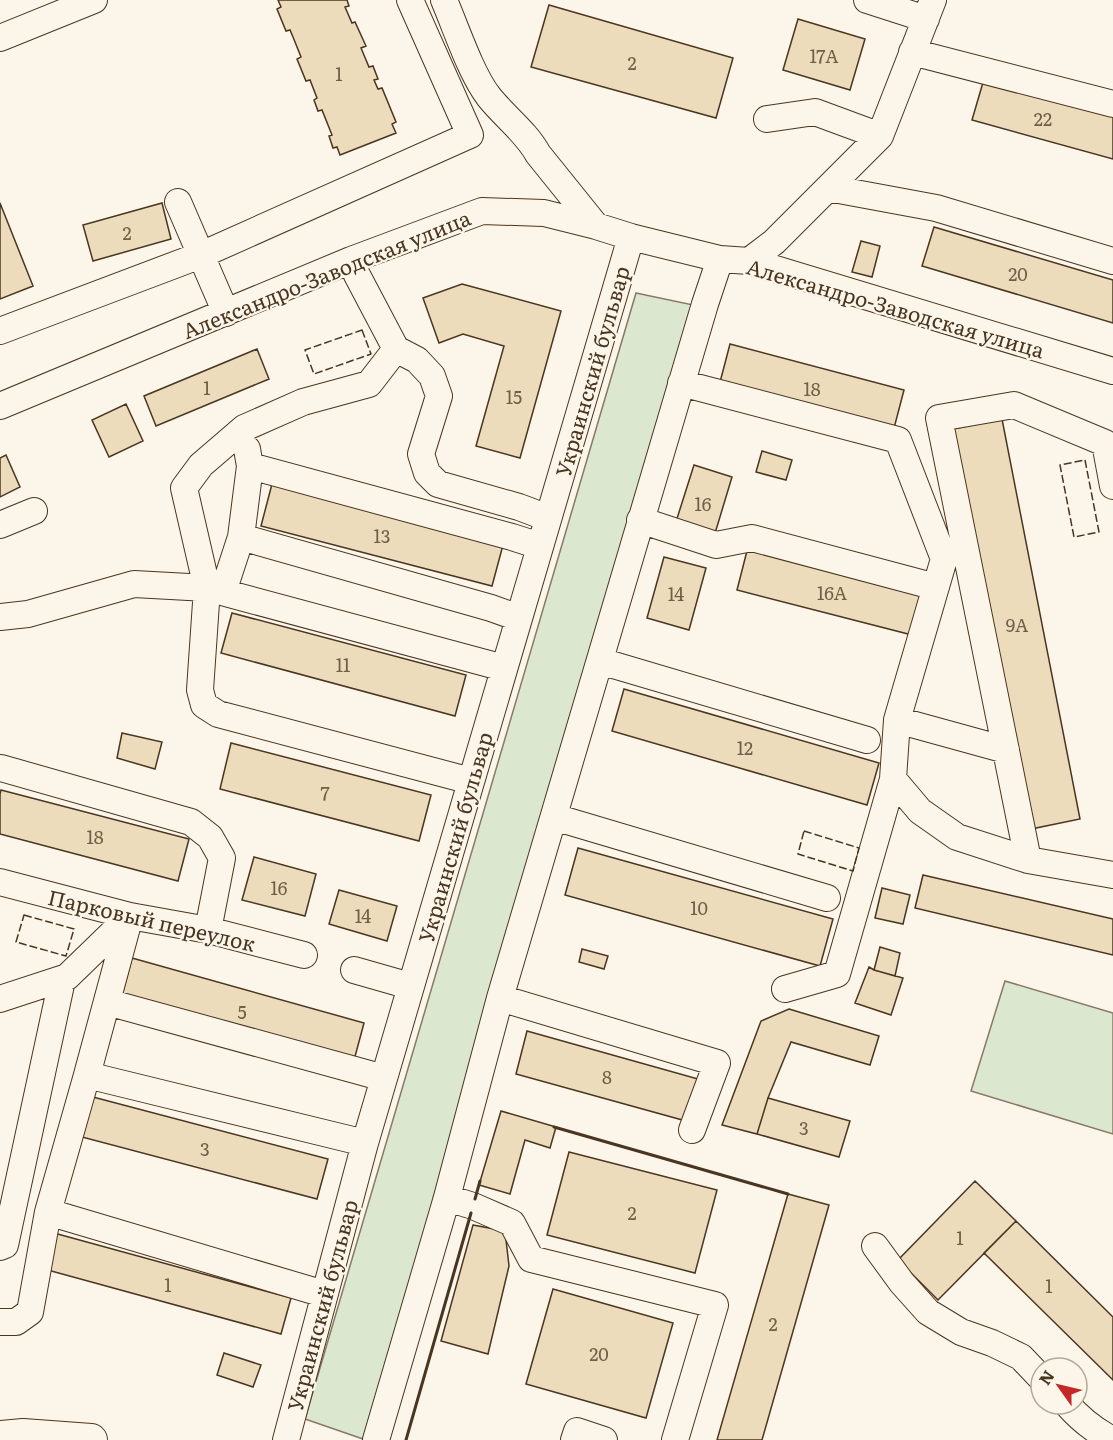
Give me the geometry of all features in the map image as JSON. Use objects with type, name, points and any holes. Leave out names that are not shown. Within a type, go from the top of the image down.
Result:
[{"type":"main road","points":[[0,1437],[23,1435],[91,1440]]},
{"type":"street","points":[[0,38],[94,0]]},
{"type":"street","points":[[0,331],[201,255],[470,135],[410,0]]},
{"type":"street","points":[[444,0],[473,70],[488,96],[532,143],[538,154],[597,226]]},
{"type":"street","points":[[749,261],[774,242],[880,136],[930,9],[867,0]]},
{"type":"street","points":[[912,52],[1113,104]]},
{"type":"street","points":[[767,119],[815,112],[880,136]]},
{"type":"street","points":[[828,188],[936,208],[1113,261]]},
{"type":"street","points":[[178,202],[226,312]]},
{"type":"street","name":"Александро-Заводская улица","points":[[0,406],[351,260],[482,211],[543,213],[720,259],[749,261],[1113,371]]},
{"type":"street","name":"Украинский бульвар","points":[[286,1440],[365,1143],[410,986],[631,237]]},
{"type":"street","points":[[376,1440],[446,1201],[500,998],[640,520],[720,259]]},
{"type":"street","points":[[351,260],[396,349],[417,360],[432,375],[439,396],[421,454],[427,473],[438,484],[519,507],[548,518]]},
{"type":"street","points":[[215,590],[184,488],[201,465],[244,428],[303,402],[369,384],[396,349]]},
{"type":"street","points":[[681,383],[898,440],[944,559],[897,720],[894,779],[837,974],[785,989]]},
{"type":"street","points":[[1028,860],[939,418],[1014,405],[1105,443],[1113,486]]},
{"type":"street","points":[[244,428],[250,466],[241,537],[215,590],[200,690],[204,705],[218,714],[471,781]]},
{"type":"street","points":[[250,466],[540,546]]},
{"type":"street","points":[[0,525],[34,511]]},
{"type":"street","points":[[640,520],[716,545],[752,538],[936,587]]},
{"type":"street","points":[[241,537],[519,618]]},
{"type":"street","points":[[0,617],[28,614],[134,584],[215,590],[504,668]]},
{"type":"street","points":[[600,661],[867,740]]},
{"type":"street","points":[[897,720],[1006,750]]},
{"type":"street","points":[[1,768],[191,822],[210,837],[222,858],[208,930]]},
{"type":"street","points":[[894,779],[920,811],[957,837],[1028,860],[1113,874]]},
{"type":"street","points":[[554,817],[827,898]]},
{"type":"street","name":"Парковый переулок","points":[[0,882],[130,916],[208,930],[304,955]]},
{"type":"street","points":[[0,999],[67,977],[130,916]]},
{"type":"street","points":[[0,1322],[16,1322],[30,1312],[48,1212],[130,916]]},
{"type":"street","points":[[354,970],[410,986]]},
{"type":"street","points":[[0,1246],[4,1245],[62,980]]},
{"type":"street","points":[[500,998],[717,1063],[692,1130]]},
{"type":"street","points":[[107,1002],[384,1078]]},
{"type":"street","points":[[87,1075],[365,1143]]},
{"type":"street","points":[[446,1201],[473,1206],[512,1223],[531,1259],[715,1305],[675,1440]]},
{"type":"street","points":[[48,1212],[324,1294]]},
{"type":"street","points":[[874,1246],[928,1312],[961,1332],[993,1343],[1021,1357],[1029,1365]]},
{"type":"street","points":[[1077,1416],[1113,1440]]},
{"type":"street","points":[[574,1440],[577,1431],[604,1440]]},
{"type":"green space","points":[[636,293],[698,306],[363,1439],[305,1419]]},
{"type":"green space","points":[[1005,981],[1113,1013],[1113,1134],[971,1091]]},
{"type":"building","points":[[278,0],[347,0],[349,6],[345,7],[366,46],[361,48],[369,67],[373,66],[378,79],[374,80],[378,89],[382,88],[396,122],[392,124],[396,133],[340,155],[337,147],[333,148],[329,136],[332,135],[322,110],[318,111],[314,100],[317,98],[310,80],[306,81],[297,59],[301,57],[293,37],[290,30],[286,31],[277,9],[281,7]]},
{"type":"building","points":[[549,5],[733,58],[716,118],[531,67]]},
{"type":"building","points":[[798,19],[865,39],[850,90],[783,70]]},
{"type":"building","points":[[984,79],[1113,115],[1113,159],[972,120]]},
{"type":"building","points":[[0,203],[33,286],[0,299]]},
{"type":"building","points":[[162,203],[171,239],[93,261],[83,225]]},
{"type":"building","points":[[934,227],[1113,280],[1113,323],[922,266]]},
{"type":"building","points":[[861,241],[880,246],[872,277],[852,272]]},
{"type":"building","points":[[462,284],[561,311],[520,458],[476,446],[504,346],[463,334],[439,343],[423,298]]},
{"type":"building","points":[[730,344],[904,390],[893,432],[719,386]]},
{"type":"building","points":[[257,349],[269,379],[156,426],[144,396]]},
{"type":"building","points":[[126,404],[143,441],[109,457],[92,420]]},
{"type":"building","points":[[1002,419],[1080,819],[1031,829],[953,429]]},
{"type":"building","points":[[762,451],[792,460],[786,480],[756,472]]},
{"type":"building","points":[[6,455],[20,487],[0,497],[0,458]]},
{"type":"building","points":[[694,465],[732,477],[713,540],[674,528]]},
{"type":"building","points":[[272,484],[503,545],[492,586],[261,526]]},
{"type":"building","points":[[748,547],[927,593],[916,636],[737,590]]},
{"type":"building","points":[[664,557],[706,568],[689,630],[647,618]]},
{"type":"building","points":[[232,613],[466,675],[455,716],[221,653]]},
{"type":"building","points":[[624,689],[879,763],[867,805],[612,731]]},
{"type":"building","points":[[122,733],[162,742],[155,769],[117,758]]},
{"type":"building","points":[[231,743],[431,795],[419,841],[220,789]]},
{"type":"building","points":[[1,790],[189,839],[178,881],[0,834]]},
{"type":"building","points":[[578,848],[833,919],[820,966],[565,895]]},
{"type":"building","points":[[254,857],[316,874],[305,916],[242,900]]},
{"type":"building","points":[[923,875],[1113,919],[1113,955],[915,908]]},
{"type":"building","points":[[882,888],[910,895],[903,924],[875,918]]},
{"type":"building","points":[[339,890],[397,906],[387,941],[329,924]]},
{"type":"building","points":[[880,947],[900,953],[895,976],[874,970]]},
{"type":"building","points":[[582,949],[608,956],[604,969],[579,962]]},
{"type":"building","points":[[132,958],[364,1023],[353,1064],[121,999]]},
{"type":"building","points":[[869,967],[903,978],[891,1015],[855,1003]]},
{"type":"building","points":[[789,1009],[879,1036],[870,1065],[791,1042],[768,1098],[757,1134],[722,1125],[761,1021]]},
{"type":"building","points":[[527,1031],[698,1079],[686,1121],[516,1074]]},
{"type":"building","points":[[93,1097],[328,1159],[317,1199],[82,1137]]},
{"type":"building","points":[[768,1098],[850,1121],[839,1157],[757,1134]]},
{"type":"building","points":[[501,1111],[556,1127],[550,1148],[525,1140],[510,1194],[479,1185]]},
{"type":"building","points":[[569,1152],[717,1190],[695,1273],[547,1235]]},
{"type":"building","points":[[975,1181],[1016,1221],[938,1300],[898,1260]]},
{"type":"building","points":[[788,1194],[829,1205],[762,1440],[717,1440]]},
{"type":"building","points":[[1016,1221],[1113,1317],[1113,1380],[1089,1356],[984,1253]]},
{"type":"building","points":[[473,1225],[505,1231],[509,1266],[488,1354],[441,1341]]},
{"type":"building","points":[[54,1233],[291,1298],[281,1334],[44,1269]]},
{"type":"building","points":[[553,1289],[673,1323],[646,1418],[526,1384]]},
{"type":"building","points":[[224,1353],[261,1365],[253,1387],[217,1375]]},
{"type":"fence","points":[[362,330],[371,354],[314,374],[305,350],[362,330]]},
{"type":"fence","points":[[1085,460],[1099,532],[1074,537],[1060,465],[1085,460]]},
{"type":"fence","points":[[804,831],[859,848],[853,871],[798,854],[804,831]]},
{"type":"fence","points":[[24,915],[74,929],[66,956],[16,942],[24,915]]},
{"type":"wall","points":[[554,1127],[788,1194]]},
{"type":"wall","points":[[475,1199],[480,1181]]},
{"type":"wall","points":[[406,1440],[471,1213]]}]
